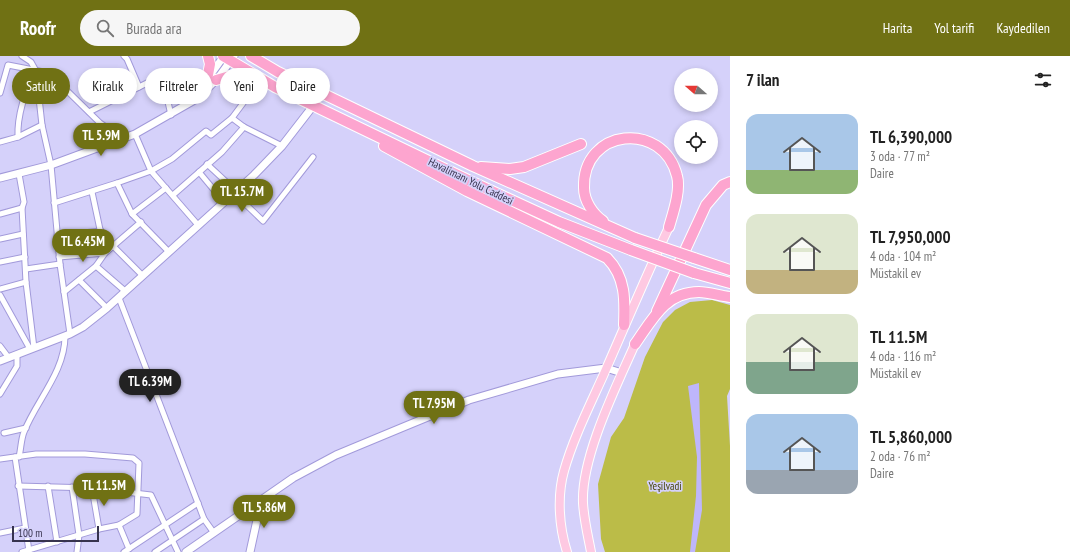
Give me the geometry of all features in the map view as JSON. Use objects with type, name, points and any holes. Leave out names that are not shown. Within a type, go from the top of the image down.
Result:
[{"type":"highway","points":[[208,56],[210,68]]},
{"type":"highway","name":"Havalimanı Yolu Caddesi","points":[[251,56],[298,82],[473,166],[635,238],[730,270]]},
{"type":"highway","name":"Havalimanı Yolu Caddesi","points":[[227,57],[243,68]]},
{"type":"highway","name":"Havalimanı Yolu Caddesi","points":[[268,84],[522,206],[631,250],[694,273],[730,283]]},
{"type":"highway","points":[[348,121],[368,138],[467,191],[607,258],[620,275],[623,290],[624,325]]},
{"type":"highway","points":[[615,229],[597,217],[589,204],[584,192],[584,178],[586,168],[592,156],[602,146],[623,138],[645,139],[658,146],[669,158],[678,177],[676,202],[669,227]]},
{"type":"highway","points":[[473,166],[510,169],[524,166],[581,144]]},
{"type":"highway","points":[[635,344],[657,310],[706,205],[723,185],[730,182]]},
{"type":"highway","points":[[657,310],[671,299],[684,294],[699,292],[730,297]]},
{"type":"main road","points":[[567,552],[563,540],[560,505],[563,472],[624,325],[669,227]]},
{"type":"main road","points":[[591,552],[583,503],[584,483],[592,449],[635,344]]},
{"type":"street","points":[[22,56],[31,62],[34,68]]},
{"type":"street","points":[[124,56],[127,59],[139,87]]},
{"type":"street","points":[[212,79],[227,57]]},
{"type":"street","points":[[0,93],[8,65],[22,68]]},
{"type":"street","points":[[89,112],[159,78],[171,115]]},
{"type":"street","points":[[70,94],[100,123],[113,132],[119,140]]},
{"type":"street","points":[[18,137],[17,125],[23,104]]},
{"type":"street","points":[[29,551],[18,486],[17,457],[23,433],[46,392],[65,346],[67,335],[51,166],[42,125],[40,104]]},
{"type":"street","points":[[0,178],[51,166],[135,134],[189,104]]},
{"type":"street","points":[[54,203],[92,192],[151,171],[172,159],[206,131],[211,135],[216,133],[232,118],[243,104]]},
{"type":"street","points":[[0,361],[67,335],[83,327],[107,308],[254,175],[282,146],[313,106]]},
{"type":"street","points":[[232,118],[244,127],[282,146]]},
{"type":"street","points":[[0,142],[18,137],[42,125]]},
{"type":"street","points":[[173,195],[222,152],[244,127]]},
{"type":"street","points":[[135,134],[151,171],[198,225]]},
{"type":"street","points":[[207,164],[263,221],[313,157]]},
{"type":"street","points":[[198,172],[224,202]]},
{"type":"street","points":[[19,174],[24,202],[22,208],[23,234],[32,348]]},
{"type":"street","points":[[117,183],[132,214],[169,252]]},
{"type":"street","points":[[132,214],[166,188]]},
{"type":"street","points":[[92,192],[104,252]]},
{"type":"street","points":[[0,214],[22,208]]},
{"type":"street","points":[[64,292],[96,266],[104,252],[141,222]]},
{"type":"street","points":[[57,236],[101,231]]},
{"type":"street","points":[[0,239],[23,234]]},
{"type":"street","points":[[113,246],[143,276]]},
{"type":"street","points":[[59,257],[104,252]]},
{"type":"street","points":[[0,262],[25,257]]},
{"type":"street","points":[[26,269],[60,264]]},
{"type":"street","points":[[96,266],[125,291]]},
{"type":"street","points":[[79,280],[107,308]]},
{"type":"street","points":[[0,289],[26,282]]},
{"type":"street","points":[[0,295],[32,348]]},
{"type":"street","points":[[119,298],[204,519],[214,533]]},
{"type":"street","points":[[0,346],[9,358]]},
{"type":"street","points":[[0,394],[17,366],[17,355]]},
{"type":"street","points":[[186,552],[293,478],[336,455],[469,400],[558,374],[606,368],[622,373]]},
{"type":"street","points":[[4,433],[26,428]]},
{"type":"street","points":[[0,459],[36,454],[85,454],[133,458],[139,463],[137,514],[119,525],[99,529],[22,552]]},
{"type":"street","points":[[18,486],[92,488],[151,495],[178,552]]},
{"type":"street","points":[[48,486],[57,542]]},
{"type":"street","points":[[72,487],[79,535],[77,552]]},
{"type":"street","points":[[92,488],[99,529]]},
{"type":"street","points":[[119,525],[126,550],[198,503]]},
{"type":"street","points":[[250,552],[257,520],[257,503]]},
{"type":"street","points":[[154,552],[204,519]]},
{"type":"street","points":[[0,533],[25,528]]},
{"type":"green space","name":"Yeşilvadi","points":[[712,300],[730,305],[730,389],[727,396],[730,446],[730,552],[605,552],[601,539],[598,484],[611,437],[624,418],[645,357],[663,322],[675,310],[690,302]]},
{"type":"shaded area","points":[[699,383],[702,510],[695,552],[690,552],[696,496],[697,457],[688,386]]}]
